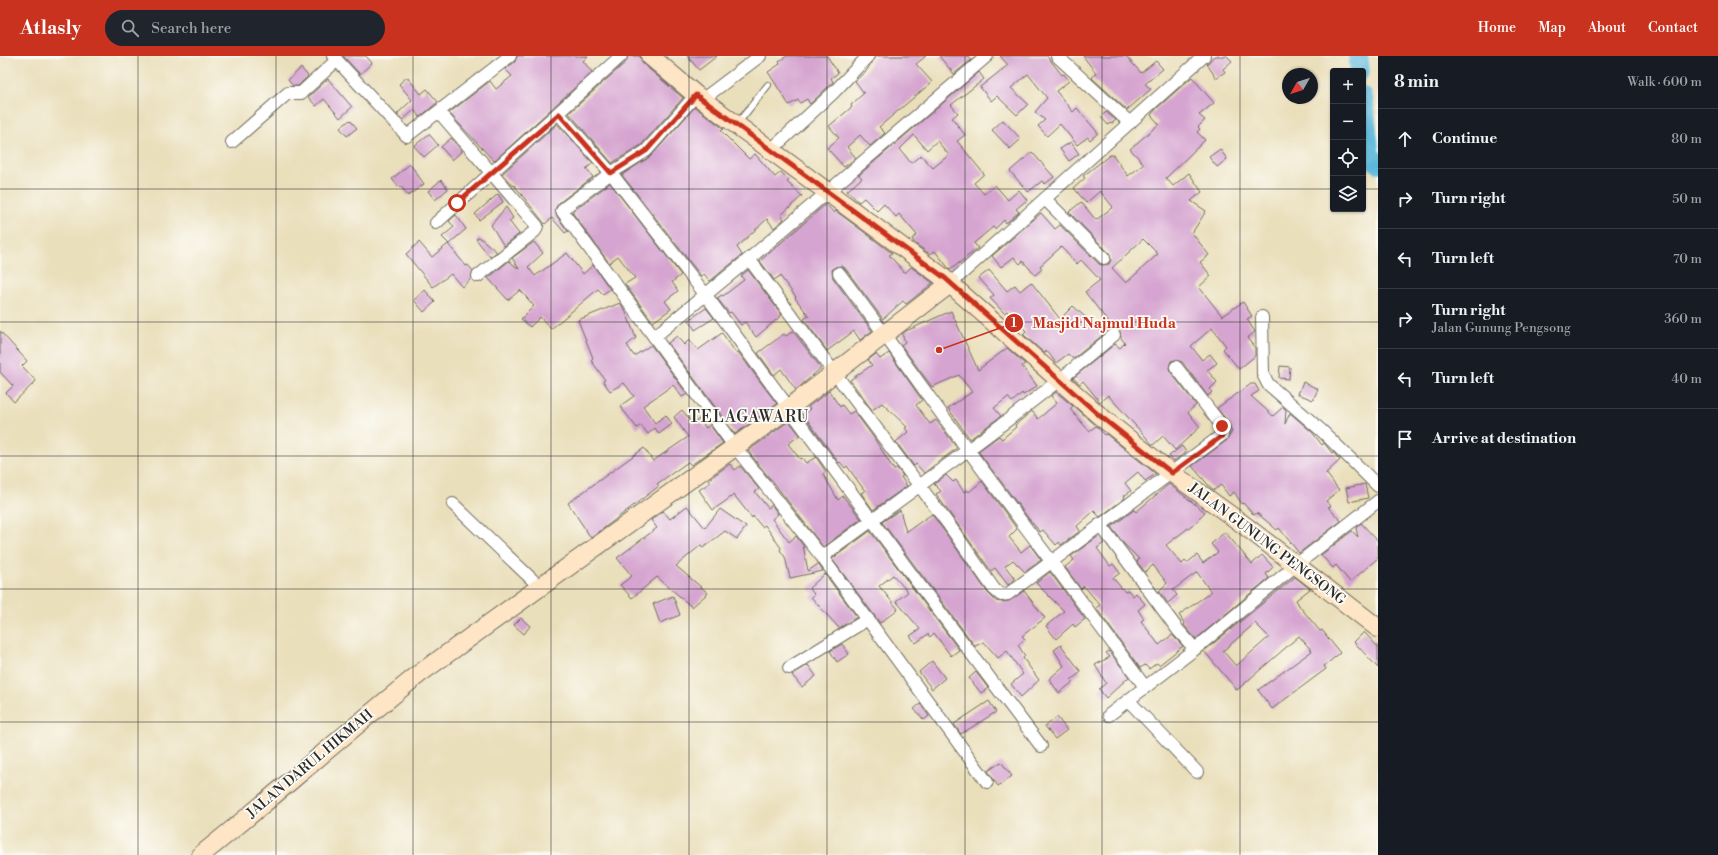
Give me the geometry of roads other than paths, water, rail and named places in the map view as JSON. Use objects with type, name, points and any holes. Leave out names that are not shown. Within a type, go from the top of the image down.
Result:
[{"type":"street","points":[[232,142],[288,93],[301,93],[335,58],[407,136],[510,56]]},
{"type":"street","points":[[436,223],[491,172],[559,114],[621,56]]},
{"type":"street","name":"JALAN GUNUNG PENGSONG","points":[[650,56],[699,97],[951,283],[1060,382],[1100,416],[1172,473],[1240,522],[1378,628]]},
{"type":"street","points":[[760,56],[699,97],[646,151],[611,173],[562,211],[735,447],[822,557],[987,782]]},
{"type":"street","points":[[771,150],[834,92],[868,56]]},
{"type":"street","points":[[654,336],[750,259],[988,56]]},
{"type":"street","points":[[1057,56],[1130,123]]},
{"type":"street","points":[[951,283],[1204,56]]},
{"type":"street","points":[[439,112],[536,224],[537,228],[478,276]]},
{"type":"street","points":[[559,114],[611,173],[705,294],[871,520],[1041,746]]},
{"type":"street","points":[[1045,199],[1104,258]]},
{"type":"street","points":[[750,259],[836,372],[999,594],[1008,594],[1100,524],[1222,436],[1224,431],[1222,426],[1176,367]]},
{"type":"street","points":[[839,273],[1051,562],[1145,687]]},
{"type":"street","name":"JALAN DARUL HIKMAH","points":[[201,855],[419,674],[789,408],[951,283]]},
{"type":"street","points":[[1262,317],[1263,374],[1268,384],[1322,431],[1378,486]]},
{"type":"street","points":[[822,557],[1060,382],[1114,335]]},
{"type":"street","points":[[1109,715],[1195,649],[1378,501]]},
{"type":"street","points":[[453,504],[540,587]]},
{"type":"street","points":[[1100,524],[1178,630],[1195,649]]},
{"type":"street","points":[[789,668],[868,619]]},
{"type":"street","points":[[1128,700],[1197,772]]},
{"type":"lane","points":[[737,124],[768,85]]},
{"type":"waterway","points":[[1358,56],[1360,68]]},
{"type":"waterway","points":[[1364,104],[1370,156],[1378,163]]},
{"type":"place","name":"Masjid Najmul Huda","points":[[939,350]]},
{"type":"district","name":"TELAGAWARU","points":[[749,417]]}]
